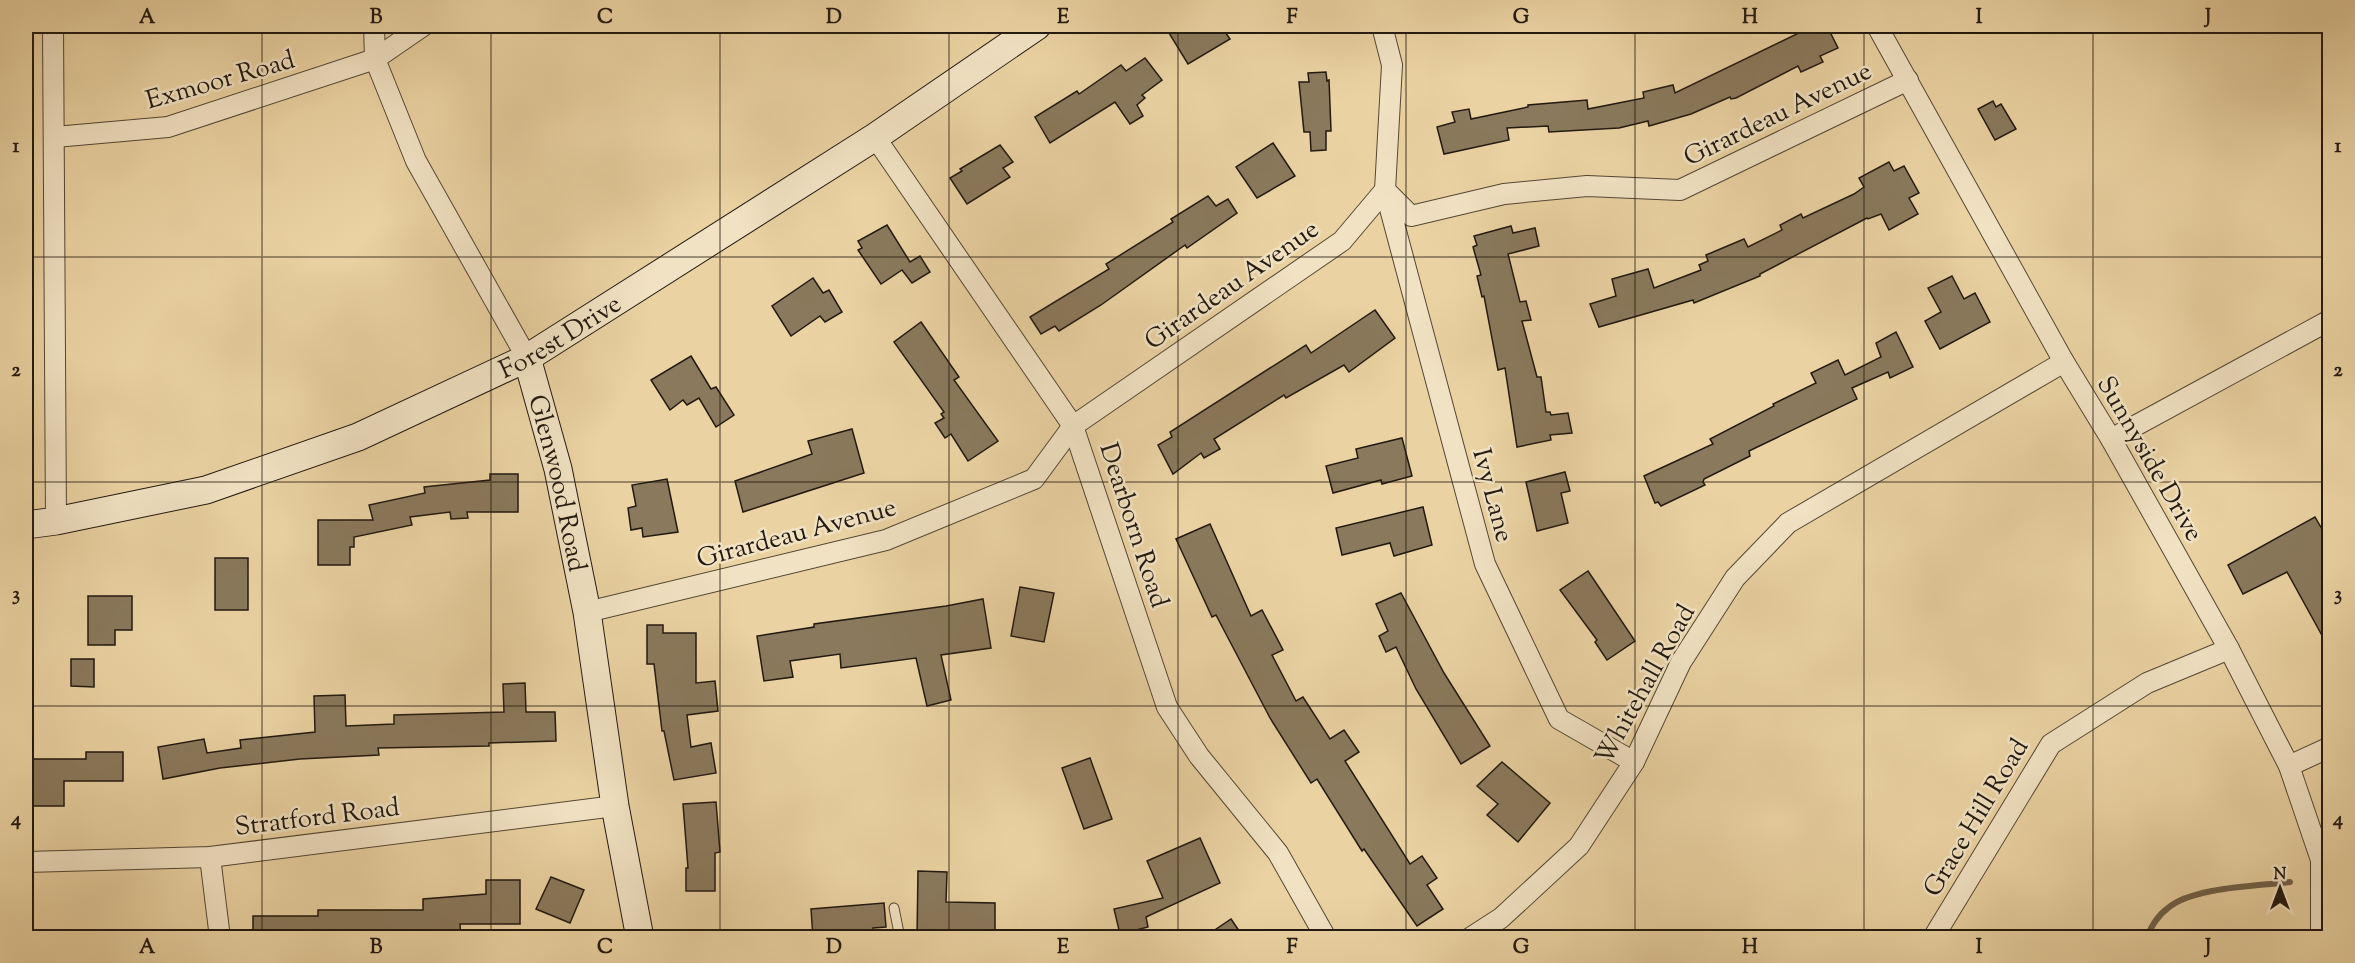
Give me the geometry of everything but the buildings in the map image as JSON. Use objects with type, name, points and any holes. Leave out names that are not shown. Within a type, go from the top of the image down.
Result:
[{"type":"main road","name":"Forest Drive","points":[[26,525],[206,490],[358,436],[528,358],[875,138],[1037,26]]},
{"type":"main road","name":"Glenwood Road","points":[[528,358],[558,469],[587,612],[615,806],[640,938]]},
{"type":"street","points":[[53,26],[56,521]]},
{"type":"street","name":"Glenwood Road","points":[[374,26],[375,59],[416,161],[528,358]]},
{"type":"street","name":"Exmoor Road","points":[[55,137],[168,127],[375,59],[423,26]]},
{"type":"street","name":"Ivy Lane","points":[[1382,26],[1392,65],[1384,190],[1485,564],[1559,720],[1634,762]]},
{"type":"street","name":"Sunnyside Drive","points":[[1877,26],[2064,362],[2111,440],[2229,649],[2289,766],[2320,860],[2320,938]]},
{"type":"street","name":"Girardeau Avenue","points":[[587,612],[886,540],[1034,479],[1073,426],[1342,241],[1384,190],[1411,216],[1504,194],[1587,186],[1680,190],[1908,80]]},
{"type":"street","name":"Dearborn Road","points":[[875,138],[1073,426],[1167,707],[1199,756],[1278,853],[1326,938]]},
{"type":"street","points":[[2111,440],[2330,320]]},
{"type":"street","name":"Whitehall Road","points":[[1470,938],[1501,918],[1579,846],[1634,762],[1681,662],[1735,579],[1788,523],[2064,362]]},
{"type":"street","name":"Grace Hill Road","points":[[1934,938],[2051,744],[2147,683],[2229,649]]},
{"type":"street","points":[[2289,766],[2330,747]]},
{"type":"street","name":"Stratford Road","points":[[26,862],[210,857],[615,806]]},
{"type":"street","points":[[210,857],[220,938]]},
{"type":"lane","points":[[894,908],[900,938]]},
{"type":"waterway","points":[[2146,938],[2161,914],[2179,901],[2226,889],[2290,882]]}]
